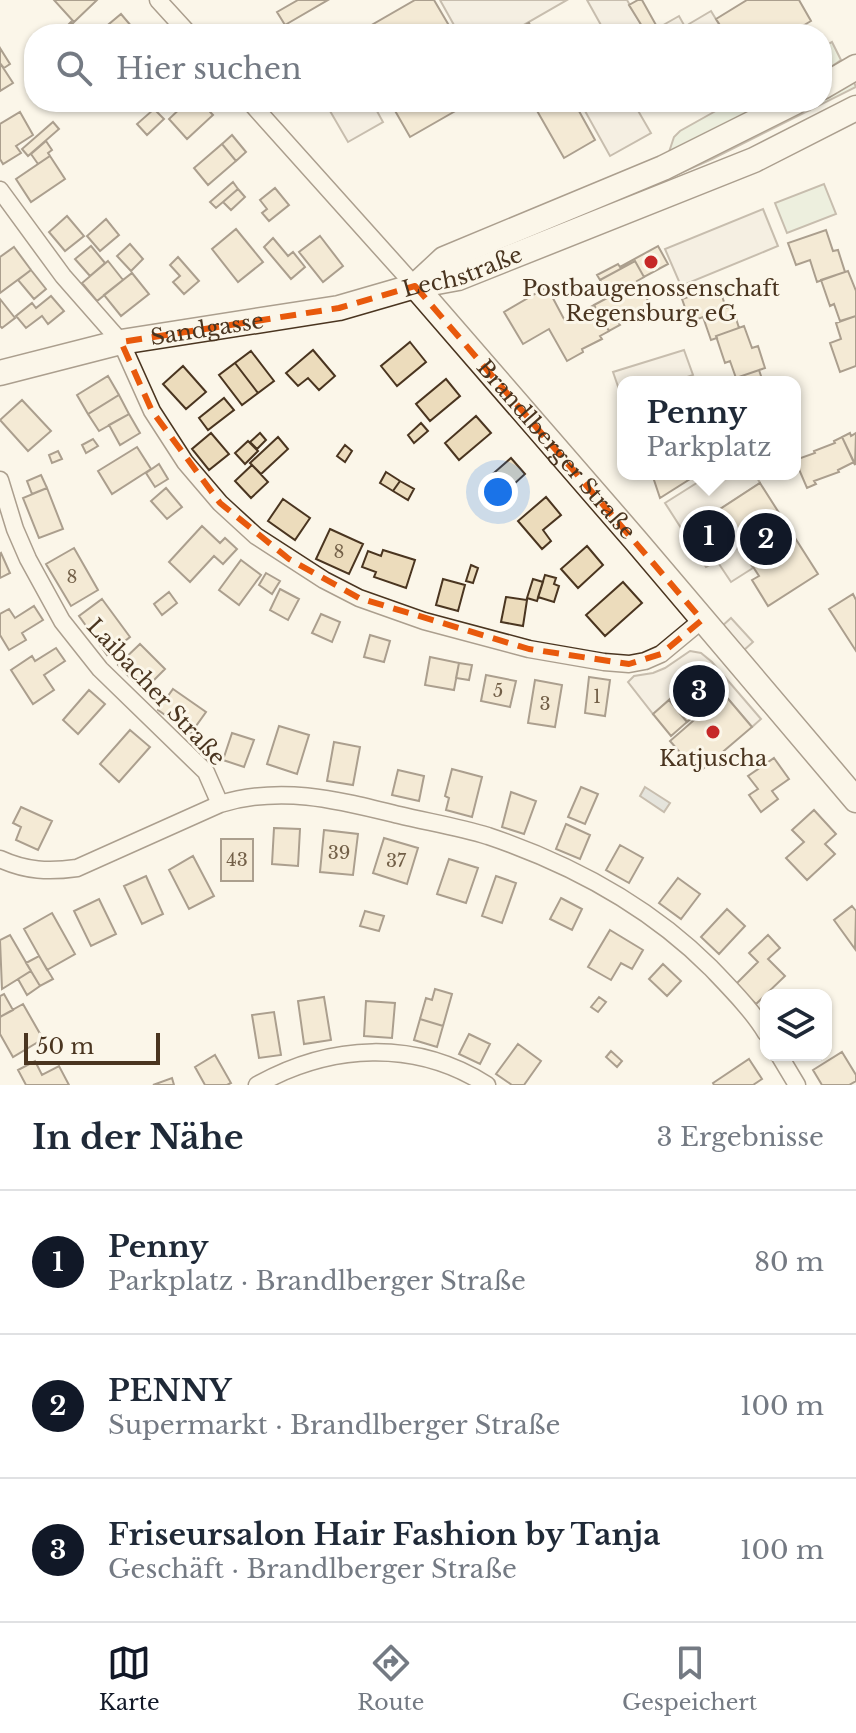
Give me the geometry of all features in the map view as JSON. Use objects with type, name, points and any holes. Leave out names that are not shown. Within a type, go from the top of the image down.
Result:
[{"type":"street","points":[[158,0],[180,24]]},
{"type":"street","points":[[832,81],[856,67]]},
{"type":"street","name":"Lechstraße","points":[[415,286],[458,278],[754,160],[856,108]]},
{"type":"street","name":"Brandlberger Straße","points":[[259,112],[415,286],[856,800]]},
{"type":"street","name":"Lechstraße","points":[[415,286],[444,259],[663,168],[775,112]]},
{"type":"street","points":[[0,190],[63,276],[121,342],[152,411],[185,462],[220,503],[256,536],[289,559],[359,598],[424,621],[529,649],[629,664],[661,654],[702,620]]},
{"type":"street","name":"Sandgasse","points":[[0,373],[121,342],[339,308],[415,286]]},
{"type":"street","name":"Laibacher Straße","points":[[0,480],[28,559],[62,621],[100,669],[206,772],[220,804]]},
{"type":"street","points":[[0,859],[34,870],[77,868],[220,804],[243,797],[318,795],[486,836],[539,855],[584,876],[638,907],[687,945],[723,981],[760,1026]]},
{"type":"street","points":[[257,1085],[311,1061],[378,1051],[415,1055],[438,1062],[487,1085]]},
{"type":"street","points":[[783,1061],[797,1085]]},
{"type":"highlighted area","points":[[415,286],[702,620],[661,654],[629,664],[529,649],[359,598],[289,559],[220,503],[152,411],[121,342],[339,308]]},
{"type":"green space","points":[[832,42],[841,60],[832,66]]},
{"type":"green space","points":[[853,80],[856,87],[832,99],[832,92]]},
{"type":"green space","points":[[714,112],[752,112],[669,152],[674,137]]},
{"type":"green space","points":[[795,112],[806,112],[712,159],[555,229],[565,220]]},
{"type":"green space","points":[[824,184],[836,214],[787,233],[775,203]]},
{"type":"shaded area","points":[[440,0],[567,0],[525,24],[453,24]]},
{"type":"shaded area","points":[[587,0],[627,0],[641,24],[600,24]]},
{"type":"shaded area","points":[[711,11],[719,24],[689,24]]},
{"type":"shaded area","points":[[679,16],[683,24],[665,24]]},
{"type":"shaded area","points":[[331,112],[378,112],[383,122],[348,142]]},
{"type":"shaded area","points":[[586,112],[639,112],[651,133],[610,156]]},
{"type":"shaded area","points":[[763,209],[778,246],[681,286],[665,249]]},
{"type":"shaded area","points":[[684,350],[693,375],[617,376],[617,384],[613,372]]},
{"type":"shaded area","points":[[701,480],[758,480],[760,483],[717,511],[753,568],[731,582],[717,561],[706,567],[665,503]]},
{"type":"shaded area","points":[[731,618],[753,642],[743,651],[721,627]]},
{"type":"shaded area","points":[[690,651],[701,653],[712,662],[761,719],[752,727],[703,670],[653,714],[628,682],[634,676],[665,668]]},
{"type":"shaded area","points":[[645,787],[670,803],[664,812],[640,796]]},
{"type":"building","points":[[54,0],[97,0],[74,22]]},
{"type":"building","points":[[298,0],[328,0],[287,24],[277,12]]},
{"type":"building","points":[[415,0],[434,0],[448,24],[373,24]]},
{"type":"building","points":[[642,0],[655,24],[641,24],[629,5]]},
{"type":"building","points":[[747,0],[799,0],[811,21],[806,24],[719,24],[716,19]]},
{"type":"building","points":[[121,14],[130,24],[109,24]]},
{"type":"building","points":[[0,48],[10,64],[4,68],[0,63]]},
{"type":"building","points":[[0,63],[13,83],[0,91]]},
{"type":"building","points":[[20,112],[33,135],[16,146],[21,153],[3,164],[0,159],[0,124]]},
{"type":"building","points":[[151,112],[157,112],[164,119],[147,135],[137,124]]},
{"type":"building","points":[[176,112],[210,112],[213,115],[187,139],[169,119]]},
{"type":"building","points":[[396,112],[454,112],[410,137]]},
{"type":"building","points":[[538,112],[580,112],[595,140],[564,158]]},
{"type":"building","points":[[53,122],[59,129],[28,156],[22,149]]},
{"type":"building","points":[[232,135],[246,152],[236,161],[222,144]]},
{"type":"building","points":[[46,141],[52,150],[48,153],[50,156],[38,164],[31,154]]},
{"type":"building","points":[[222,144],[236,161],[208,185],[194,168]]},
{"type":"building","points":[[50,156],[65,179],[31,202],[16,179]]},
{"type":"building","points":[[233,182],[238,189],[216,208],[210,202]]},
{"type":"building","points":[[275,188],[289,205],[269,221],[262,213],[267,209],[260,200]]},
{"type":"building","points":[[238,189],[245,197],[231,210],[223,202]]},
{"type":"building","points":[[67,216],[84,236],[65,251],[49,232]]},
{"type":"building","points":[[106,219],[119,235],[100,251],[87,236]]},
{"type":"building","points":[[236,229],[263,262],[238,282],[212,249]]},
{"type":"building","points":[[826,230],[833,251],[838,250],[845,272],[817,282],[810,260],[796,265],[788,243]]},
{"type":"building","points":[[320,236],[343,266],[323,282],[299,252]]},
{"type":"building","points":[[273,238],[288,256],[293,252],[305,267],[291,279],[264,247]]},
{"type":"building","points":[[130,244],[143,259],[131,271],[117,256]]},
{"type":"building","points":[[91,246],[105,263],[90,276],[75,259]]},
{"type":"building","name":"Postbaugenossenschaft Regensburg eG","points":[[658,246],[668,264],[644,277],[635,261],[600,280],[597,275],[618,264],[620,267]]},
{"type":"building","points":[[14,247],[31,270],[0,293],[0,257]]},
{"type":"building","points":[[178,257],[199,281],[184,294],[173,282],[180,276],[170,265]]},
{"type":"building","points":[[108,261],[123,280],[97,301],[82,283]]},
{"type":"building","points":[[635,261],[644,277],[637,281],[650,304],[618,322],[620,325],[609,331],[594,305],[609,297],[600,280]]},
{"type":"building","points":[[31,270],[46,289],[34,299],[18,280]]},
{"type":"building","points":[[848,271],[856,291],[856,316],[840,321],[834,304],[830,306],[821,280]]},
{"type":"building","points":[[132,273],[149,294],[121,316],[104,295]]},
{"type":"building","points":[[547,287],[565,321],[594,305],[609,331],[600,336],[602,339],[567,361],[549,329],[523,344],[504,312]]},
{"type":"building","points":[[719,287],[726,308],[732,306],[739,328],[711,340],[703,317],[690,322],[682,299]]},
{"type":"building","points":[[51,296],[64,311],[48,324],[42,316],[26,328],[16,316],[32,303],[36,308]]},
{"type":"building","points":[[0,299],[15,318],[2,328],[0,326]]},
{"type":"building","points":[[856,316],[856,366],[840,372],[830,343],[841,339],[836,323]]},
{"type":"building","points":[[744,326],[752,348],[758,346],[765,368],[735,376],[730,361],[725,363],[716,336]]},
{"type":"building","points":[[410,342],[426,362],[397,386],[381,366]]},
{"type":"building","points":[[313,350],[335,376],[319,390],[308,378],[298,386],[286,373]]},
{"type":"building","points":[[251,351],[274,381],[258,393],[235,363]]},
{"type":"building","points":[[235,363],[258,393],[242,405],[219,375]]},
{"type":"building","points":[[183,366],[206,392],[186,409],[163,384]]},
{"type":"building","points":[[759,370],[761,376],[742,376]]},
{"type":"building","points":[[108,376],[119,395],[88,414],[77,395]]},
{"type":"building","points":[[446,379],[460,396],[430,421],[416,404]]},
{"type":"building","points":[[119,395],[129,414],[99,431],[88,414]]},
{"type":"building","points":[[224,398],[234,410],[208,430],[199,418]]},
{"type":"building","points":[[22,400],[51,431],[28,451],[0,420]]},
{"type":"building","points":[[129,414],[140,433],[120,445],[109,425]]},
{"type":"building","points":[[476,416],[491,433],[459,460],[445,443]]},
{"type":"building","points":[[421,423],[428,431],[414,443],[408,435]]},
{"type":"building","points":[[211,433],[229,454],[209,470],[192,449]]},
{"type":"building","points":[[260,433],[266,440],[257,449],[250,442]]},
{"type":"building","points":[[850,433],[851,436],[856,433],[855,465],[842,437]]},
{"type":"building","points":[[278,437],[288,449],[261,474],[250,463]]},
{"type":"building","points":[[842,437],[854,462],[839,472],[814,481],[816,484],[807,488],[801,474],[801,458]]},
{"type":"building","points":[[93,439],[98,446],[86,453],[82,445]]},
{"type":"building","points":[[248,441],[258,451],[245,464],[235,453]]},
{"type":"building","points":[[345,445],[352,451],[345,462],[337,456]]},
{"type":"building","points":[[137,447],[151,469],[112,494],[98,471]]},
{"type":"building","points":[[58,451],[62,459],[52,463],[49,455]]},
{"type":"building","points":[[511,458],[525,474],[502,495],[488,478]]},
{"type":"building","points":[[159,464],[168,479],[155,487],[146,473]]},
{"type":"building","points":[[252,465],[268,482],[251,498],[235,481]]},
{"type":"building","points":[[386,472],[400,481],[393,491],[380,483]]},
{"type":"building","points":[[41,475],[47,488],[32,494],[27,481]]},
{"type":"building","points":[[654,480],[688,480],[660,498]]},
{"type":"building","points":[[400,481],[414,489],[408,500],[393,491]]},
{"type":"building","points":[[760,483],[818,574],[768,606],[752,580],[759,576],[717,511]]},
{"type":"building","points":[[47,488],[63,529],[39,538],[23,498]]},
{"type":"building","points":[[166,488],[182,507],[167,519],[151,501]]},
{"type":"building","points":[[546,497],[561,515],[543,530],[551,541],[542,549],[518,521]]},
{"type":"building","points":[[283,499],[310,518],[295,540],[268,521]]},
{"type":"building","points":[[202,526],[220,543],[225,538],[237,549],[223,564],[214,556],[190,582],[169,562]]},
{"type":"building","points":[[330,529],[363,544],[349,574],[316,559]]},
{"type":"building","points":[[587,546],[603,565],[578,588],[561,569]]},
{"type":"building","points":[[74,548],[98,590],[71,606],[46,564]]},
{"type":"building","points":[[383,550],[415,560],[406,588],[374,577],[376,572],[362,567],[368,551],[381,556]]},
{"type":"building","points":[[0,554],[10,573],[0,578]]},
{"type":"building","points":[[241,560],[261,575],[239,605],[219,590]]},
{"type":"building","points":[[471,565],[478,568],[473,583],[466,581]]},
{"type":"building","points":[[266,573],[280,581],[272,594],[259,585]]},
{"type":"building","points":[[545,575],[556,578],[554,584],[559,586],[554,602],[538,597]]},
{"type":"building","points":[[443,579],[465,585],[458,611],[436,605]]},
{"type":"building","points":[[533,579],[543,582],[537,601],[527,598]]},
{"type":"building","points":[[623,582],[642,603],[605,636],[586,615]]},
{"type":"building","points":[[280,589],[299,599],[288,620],[270,610]]},
{"type":"building","points":[[169,592],[177,603],[162,615],[154,604]]},
{"type":"building","points":[[853,594],[856,600],[856,651],[829,609]]},
{"type":"building","points":[[506,597],[527,600],[523,626],[501,622]]},
{"type":"building","points":[[102,599],[130,637],[107,655],[79,616]]},
{"type":"building","points":[[34,606],[43,620],[22,633],[26,640],[9,650],[0,635],[0,614],[9,609],[15,618]]},
{"type":"building","points":[[321,614],[340,622],[332,642],[312,633]]},
{"type":"building","points":[[370,635],[390,641],[384,662],[364,657]]},
{"type":"building","points":[[140,644],[165,669],[143,691],[118,665]]},
{"type":"building","points":[[56,648],[65,661],[44,675],[54,690],[33,704],[11,670],[32,656],[35,661]]},
{"type":"building","points":[[430,657],[459,663],[454,690],[425,685]]},
{"type":"building","points":[[459,663],[472,665],[469,680],[456,678]]},
{"type":"building","points":[[701,673],[720,694],[687,722],[669,700]]},
{"type":"building","points":[[486,675],[516,681],[510,707],[481,701]]},
{"type":"building","points":[[589,677],[610,680],[605,716],[585,713]]},
{"type":"building","points":[[535,680],[562,685],[555,727],[528,723]]},
{"type":"building","points":[[173,689],[206,712],[191,733],[158,710]]},
{"type":"building","points":[[89,690],[105,704],[78,734],[63,720]]},
{"type":"building","name":"Katjuscha","points":[[724,694],[752,727],[698,773],[670,741]]},
{"type":"building","points":[[669,700],[687,722],[671,736],[653,714]]},
{"type":"building","points":[[279,726],[309,735],[297,774],[267,764]]},
{"type":"building","points":[[130,730],[150,747],[119,782],[100,764]]},
{"type":"building","points":[[232,733],[254,740],[244,767],[223,760]]},
{"type":"building","points":[[334,742],[360,747],[353,785],[327,781]]},
{"type":"building","points":[[774,758],[789,779],[772,791],[778,799],[761,812],[749,795],[758,789],[748,776]]},
{"type":"building","points":[[452,769],[482,777],[472,817],[446,810],[449,798],[445,796]]},
{"type":"building","points":[[398,770],[424,776],[419,801],[392,795]]},
{"type":"building","points":[[581,787],[598,794],[585,824],[568,817]]},
{"type":"building","points":[[511,792],[536,801],[524,834],[502,827]]},
{"type":"building","points":[[21,807],[52,821],[38,850],[16,840],[21,827],[13,823]]},
{"type":"building","points":[[814,810],[836,834],[825,844],[835,854],[807,880],[786,858],[804,842],[792,830]]},
{"type":"building","points":[[566,824],[590,835],[580,859],[556,849]]},
{"type":"building","points":[[274,828],[300,829],[298,866],[272,864]]},
{"type":"building","points":[[324,830],[358,834],[353,875],[320,872]]},
{"type":"building","points":[[384,838],[418,848],[407,884],[373,873]]},
{"type":"building","points":[[221,839],[253,839],[253,881],[221,881]]},
{"type":"building","points":[[620,845],[643,858],[629,883],[606,870]]},
{"type":"building","points":[[193,856],[214,896],[189,909],[169,870]]},
{"type":"building","points":[[449,859],[478,868],[466,903],[437,894]]},
{"type":"building","points":[[146,876],[163,914],[142,924],[124,886]]},
{"type":"building","points":[[496,876],[516,883],[502,923],[482,916]]},
{"type":"building","points":[[678,878],[700,894],[681,919],[659,903]]},
{"type":"building","points":[[561,898],[582,909],[572,930],[550,919]]},
{"type":"building","points":[[99,899],[116,934],[91,946],[74,911]]},
{"type":"building","points":[[852,906],[856,911],[855,949],[834,920]]},
{"type":"building","points":[[727,909],[745,926],[719,954],[701,937]]},
{"type":"building","points":[[365,911],[384,916],[379,931],[360,926]]},
{"type":"building","points":[[52,913],[75,954],[47,970],[24,929]]},
{"type":"building","points":[[610,930],[643,950],[632,969],[621,963],[611,980],[588,967]]},
{"type":"building","points":[[10,935],[31,971],[2,989],[0,940]]},
{"type":"building","points":[[768,935],[780,948],[768,959],[785,976],[772,989],[760,989],[760,1000],[756,1004],[736,984],[758,962],[749,953]]},
{"type":"building","points":[[39,956],[53,979],[40,986],[26,963]]},
{"type":"building","points":[[663,964],[681,981],[667,996],[649,979]]},
{"type":"building","points":[[31,971],[40,986],[27,995],[18,979]]},
{"type":"building","points":[[435,989],[452,994],[443,1026],[420,1019],[426,998],[432,1000]]},
{"type":"building","points":[[4,994],[13,1010],[0,1017],[0,996]]},
{"type":"building","points":[[324,997],[331,1040],[304,1044],[298,1001]]},
{"type":"building","points":[[599,997],[606,1002],[598,1012],[591,1007]]},
{"type":"building","points":[[366,1001],[395,1003],[392,1038],[364,1036]]},
{"type":"building","points":[[23,1004],[43,1039],[13,1057],[0,1034],[0,1017]]},
{"type":"building","points":[[274,1012],[281,1055],[259,1058],[252,1015]]},
{"type":"building","points":[[420,1019],[443,1026],[437,1047],[414,1040]]},
{"type":"building","points":[[469,1034],[490,1044],[480,1064],[459,1054]]},
{"type":"building","points":[[518,1044],[541,1061],[524,1085],[512,1085],[496,1074]]},
{"type":"building","points":[[611,1051],[622,1061],[617,1067],[606,1057]]},
{"type":"building","points":[[842,1052],[856,1075],[856,1081],[849,1085],[822,1085],[813,1070]]},
{"type":"building","points":[[215,1055],[231,1083],[227,1085],[205,1085],[195,1067]]},
{"type":"building","points":[[749,1059],[762,1079],[753,1085],[714,1085],[713,1083]]},
{"type":"building","points":[[35,1061],[42,1075],[59,1066],[69,1085],[26,1085],[18,1070]]},
{"type":"building","points":[[172,1078],[174,1085],[153,1085]]},
{"type":"place","name":"Postbaugenossenschaft Regensburg eG","points":[[651,262]]},
{"type":"place","name":"Penny","points":[[709,536]]},
{"type":"place","name":"PENNY","points":[[766,539]]},
{"type":"place","name":"Friseursalon Hair Fashion by Tanja","points":[[699,691]]},
{"type":"place","name":"Katjuscha","points":[[713,732]]}]
